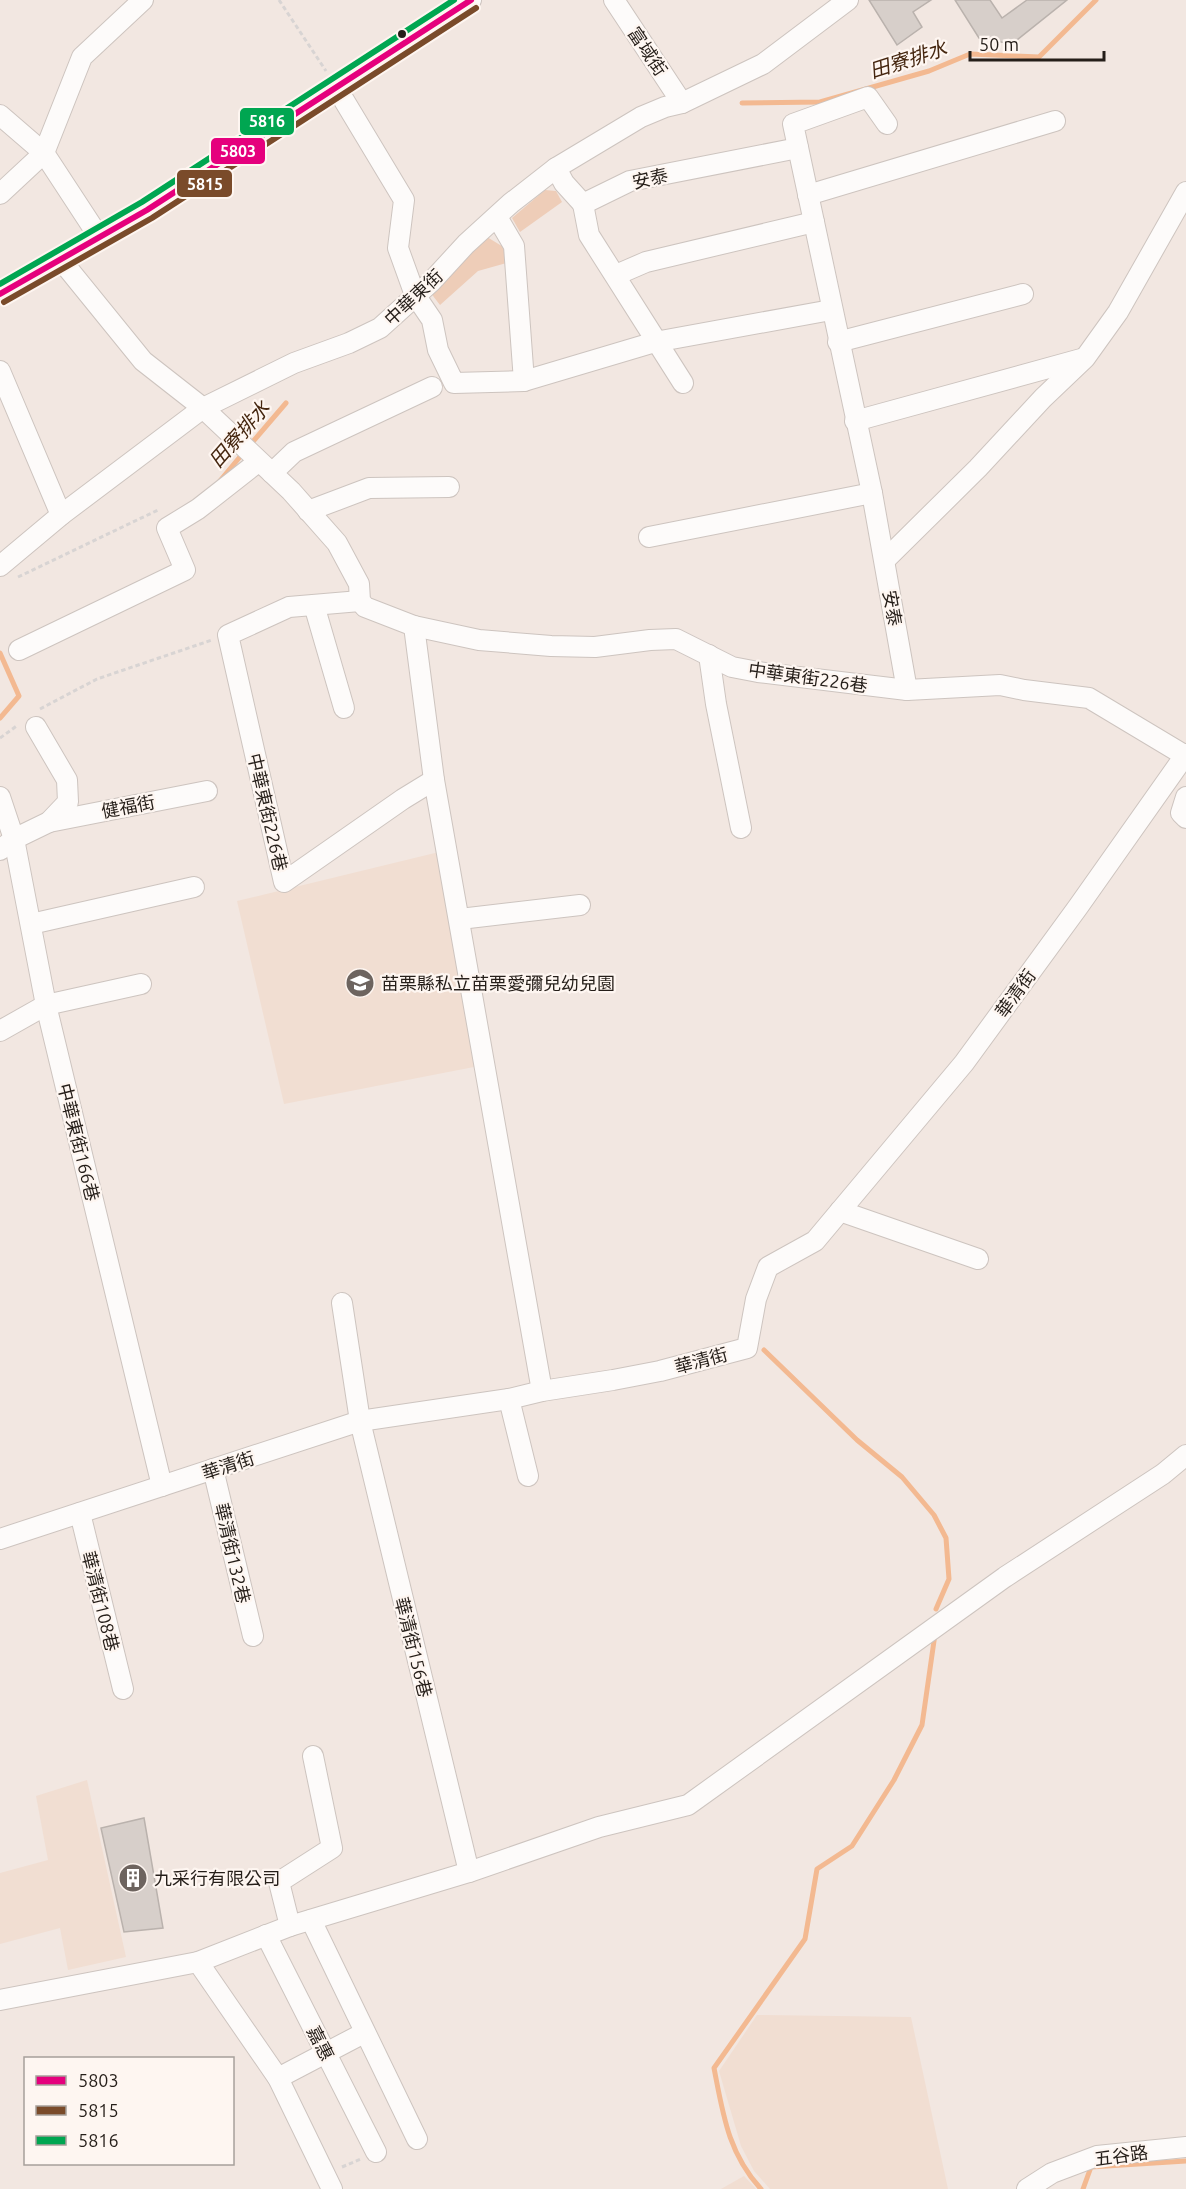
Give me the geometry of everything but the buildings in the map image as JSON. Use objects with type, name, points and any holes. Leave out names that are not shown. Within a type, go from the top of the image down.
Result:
[{"type":"street","points":[[0,194],[44,153],[82,57],[143,0]]},
{"type":"street","points":[[0,294],[147,210],[471,0]]},
{"type":"street","name":"富域街","points":[[614,0],[682,103]]},
{"type":"street","name":"中華東街","points":[[5,573],[61,515],[203,408],[294,363],[349,343],[380,328],[432,281],[466,244],[511,203],[556,168],[641,117],[682,103],[763,64],[848,0]]},
{"type":"street","points":[[336,87],[404,200],[398,248],[415,295],[432,320],[438,350],[454,383],[524,381],[656,342],[831,310]]},
{"type":"street","name":"安泰","points":[[887,124],[868,97],[793,124],[872,493],[907,690]]},
{"type":"street","points":[[0,115],[44,153],[99,237]]},
{"type":"street","points":[[808,195],[1055,121]]},
{"type":"street","name":"安泰","points":[[584,204],[630,181],[798,148]]},
{"type":"street","points":[[556,168],[564,183],[584,204],[589,235],[683,383]]},
{"type":"street","points":[[885,560],[1085,358],[1118,312],[1186,192]]},
{"type":"street","points":[[497,217],[514,246],[524,381]]},
{"type":"street","points":[[616,275],[646,262],[814,222]]},
{"type":"street","points":[[61,260],[142,361],[203,408],[308,511],[337,543],[359,584],[360,601],[289,607],[228,635]]},
{"type":"street","points":[[838,342],[1023,294]]},
{"type":"street","points":[[855,421],[1085,358]]},
{"type":"street","points":[[0,371],[61,515]]},
{"type":"street","points":[[19,650],[185,570],[167,528],[261,464],[294,452],[432,387]]},
{"type":"street","points":[[308,511],[369,488],[449,487]]},
{"type":"street","points":[[649,537],[872,493]]},
{"type":"street","name":"中華東街226巷","points":[[360,601],[365,607],[414,626],[479,640],[595,648],[650,640],[676,639],[732,667],[758,672],[907,690],[1000,685],[1089,698],[1186,759]]},
{"type":"street","points":[[314,605],[344,708]]},
{"type":"street","points":[[414,626],[434,780],[542,1390]]},
{"type":"street","name":"中華東街226巷","points":[[228,635],[284,882],[434,780]]},
{"type":"street","points":[[709,655],[716,704],[741,828]]},
{"type":"street","name":"健福街","points":[[33,719],[68,780],[68,802],[49,822]]},
{"type":"street","name":"華清街","points":[[0,1539],[360,1421],[509,1399],[542,1390],[660,1371],[747,1348],[756,1299],[768,1267],[815,1241],[964,1063],[1186,759]]},
{"type":"street","name":"健福街","points":[[7,844],[49,822],[207,791]]},
{"type":"street","name":"中華東街166巷","points":[[0,796],[7,844],[31,924],[46,1005],[162,1486]]},
{"type":"street","points":[[1186,797],[1181,813],[1186,819]]},
{"type":"street","points":[[31,924],[195,887]]},
{"type":"street","points":[[460,919],[580,905]]},
{"type":"street","points":[[1,1028],[46,1005],[141,984]]},
{"type":"street","points":[[840,1211],[978,1259]]},
{"type":"street","name":"華清街156巷","points":[[342,1303],[360,1421],[469,1872]]},
{"type":"street","points":[[509,1399],[528,1476]]},
{"type":"street","points":[[0,2000],[198,1962],[290,1926],[469,1872],[599,1827],[688,1805],[1005,1577],[1163,1474],[1186,1455]]},
{"type":"street","name":"華清街132巷","points":[[213,1469],[253,1636]]},
{"type":"street","name":"華清街108巷","points":[[80,1513],[123,1689]]},
{"type":"street","points":[[290,1926],[279,1882],[332,1848],[313,1756]]},
{"type":"street","points":[[311,1920],[417,2139]]},
{"type":"street","name":"嘉惠","points":[[266,1935],[376,2152]]},
{"type":"street","points":[[198,1962],[278,2078],[329,2182]]},
{"type":"street","points":[[278,2078],[364,2032]]},
{"type":"street","name":"五谷路","points":[[1027,2189],[1052,2173],[1096,2156],[1186,2147]]},
{"type":"path","points":[[279,0],[336,87]]},
{"type":"path","points":[[5,573],[159,510],[167,528]]},
{"type":"path","points":[[0,738],[33,719],[45,705],[97,679],[228,635]]},
{"type":"path","points":[[329,2182],[376,2152]]},
{"type":"shaded area","points":[[545,190],[556,191],[562,202],[520,232],[512,218]]},
{"type":"shaded area","points":[[487,237],[505,248],[510,262],[478,271],[440,305],[430,292]]},
{"type":"shaded area","name":"苗栗縣私立苗栗愛彌兒幼兒園","points":[[439,852],[479,1066],[284,1104],[237,901]]},
{"type":"shaded area","points":[[87,1780],[126,1957],[68,1970],[60,1928],[0,1944],[0,1873],[48,1860],[36,1796]]},
{"type":"shaded area","points":[[757,2015],[911,2017],[948,2189],[770,2189],[754,2171],[741,2146],[719,2071]]},
{"type":"shaded area","points":[[744,2176],[756,2189],[721,2189]]},
{"type":"waterway","name":"田寮排水","points":[[742,103],[820,102],[929,71],[970,54],[1039,57],[1096,0]]},
{"type":"waterway","name":"田寮排水","points":[[250,445],[286,403]]},
{"type":"waterway","name":"田寮排水","points":[[219,482],[244,452]]},
{"type":"waterway","name":"田寮排水","points":[[0,653],[19,696],[0,718]]},
{"type":"waterway","points":[[764,1350],[857,1440],[902,1477],[934,1515],[946,1538],[949,1579],[936,1609]]},
{"type":"waterway","points":[[761,2189],[741,2161],[728,2132],[714,2068],[805,1939],[817,1869],[852,1846],[894,1780],[922,1725],[935,1634]]},
{"type":"waterway","points":[[1083,2189],[1091,2167],[1186,2161]]},
{"type":"transit line","name":"5816","points":[[0,284],[142,202],[454,0]]},
{"type":"transit line","name":"5803","points":[[0,294],[147,210],[471,0]]},
{"type":"transit line","name":"5815","points":[[4,302],[152,218],[476,8]]},
{"type":"place","name":"苗栗縣私立苗栗愛彌兒幼兒園","points":[[360,983]]},
{"type":"place","name":"九采行有限公司","points":[[133,1878]]}]
